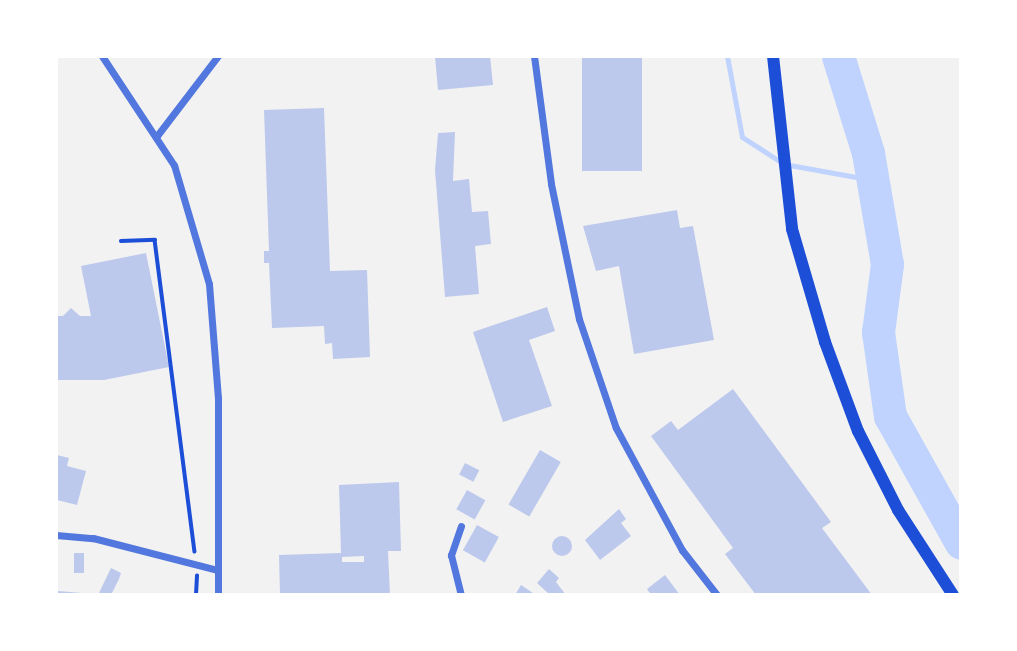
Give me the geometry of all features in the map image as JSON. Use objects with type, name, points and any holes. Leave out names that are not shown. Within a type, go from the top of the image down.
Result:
[{"type":"main road","points":[[773,56],[792,229],[825,342],[858,431],[898,510],[953,595]]},
{"type":"street","points":[[102,56],[174,165],[209,284],[218,398],[219,594]]},
{"type":"street","points":[[156,137],[218,56]]},
{"type":"street","points":[[534,56],[551,184],[579,319],[617,428],[682,550],[717,595]]},
{"type":"street","points":[[461,526],[451,555],[461,595]]},
{"type":"street","points":[[56,536],[93,538],[218,570]]},
{"type":"path","points":[[121,241],[155,240],[197,565],[196,595]]},
{"type":"building","points":[[435,56],[490,56],[493,85],[438,90]]},
{"type":"building","points":[[582,56],[642,56],[642,171],[582,171]]},
{"type":"building","points":[[324,108],[330,271],[367,270],[370,357],[333,359],[332,343],[325,344],[324,326],[272,328],[269,263],[264,263],[264,251],[269,251],[264,110]]},
{"type":"building","points":[[455,132],[453,181],[469,179],[472,212],[488,211],[491,244],[475,246],[479,294],[445,297],[435,170],[438,133]]},
{"type":"building","points":[[677,210],[680,228],[693,226],[714,340],[634,354],[619,266],[596,271],[583,226]]},
{"type":"building","points":[[146,253],[169,367],[104,380],[56,380],[56,316],[63,316],[71,308],[80,316],[91,316],[81,266]]},
{"type":"building","points":[[547,307],[555,331],[529,340],[552,406],[503,422],[473,332]]},
{"type":"building","points":[[733,389],[831,522],[822,528],[872,595],[756,595],[725,554],[733,548],[651,436],[671,421],[678,430]]},
{"type":"building","points":[[540,450],[561,462],[529,517],[509,505]]},
{"type":"building","points":[[57,455],[69,458],[67,466],[86,471],[77,505],[57,500]]},
{"type":"building","points":[[465,463],[479,470],[473,482],[459,475]]},
{"type":"building","points":[[399,482],[401,551],[388,551],[390,595],[280,595],[279,555],[341,553],[339,485]],"holes":[[[364,556],[364,562],[342,562],[342,557]]]},
{"type":"building","points":[[467,490],[485,500],[475,519],[456,509]]},
{"type":"building","points":[[619,509],[626,519],[621,523],[631,536],[600,560],[585,540]]},
{"type":"building","points":[[477,525],[499,537],[485,562],[463,550]]},
{"type":"building","points":[[562,536],[569,539],[572,546],[569,553],[562,556],[555,553],[552,546],[555,539]]},
{"type":"building","points":[[74,553],[84,553],[84,573],[74,573]]},
{"type":"building","points":[[111,568],[121,573],[119,579],[111,595],[98,595]]},
{"type":"building","points":[[549,569],[559,578],[556,582],[566,595],[550,595],[537,583]]},
{"type":"building","points":[[665,575],[680,595],[651,595],[647,589]]},
{"type":"building","points":[[521,585],[536,595],[515,595]]},
{"type":"building","points":[[58,591],[82,593],[57,595]]},
{"type":"waterway","points":[[727,56],[742,137],[784,164],[873,180]]},
{"type":"waterway","points":[[838,56],[868,153],[887,264],[878,332],[890,416],[961,543]]}]
